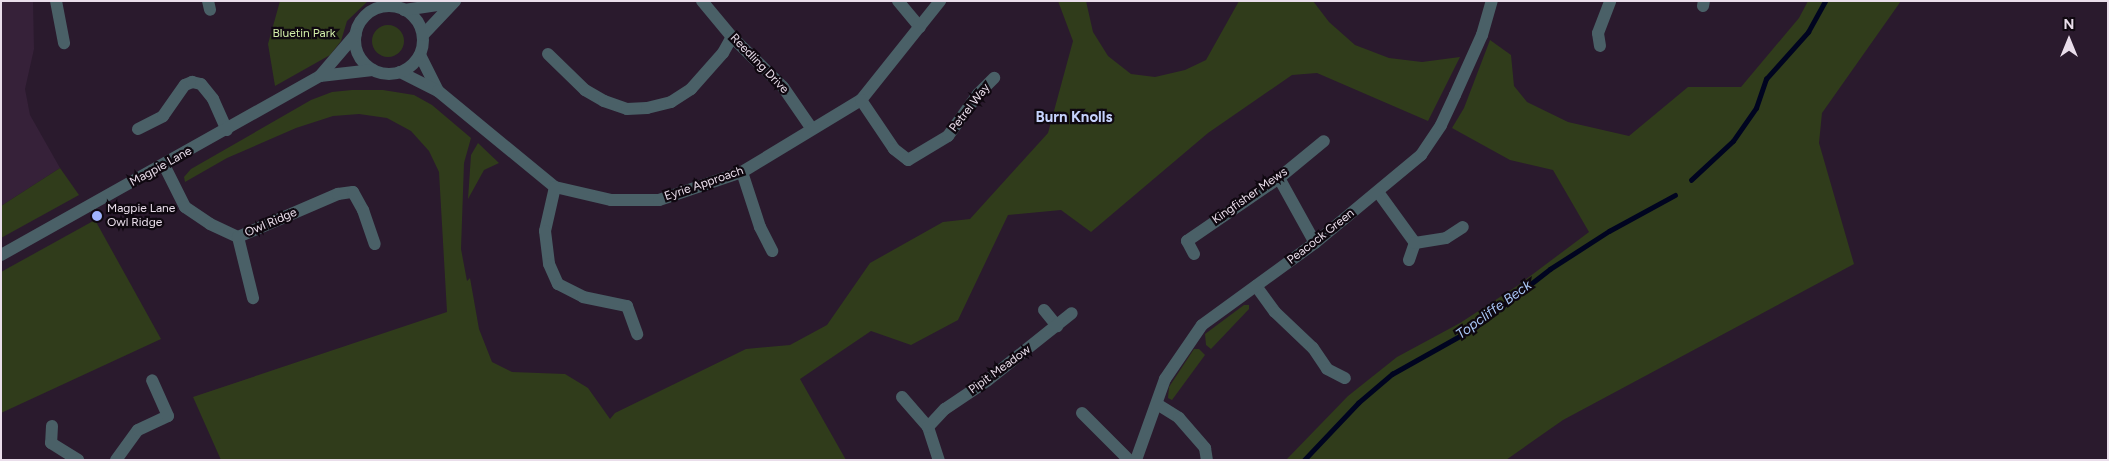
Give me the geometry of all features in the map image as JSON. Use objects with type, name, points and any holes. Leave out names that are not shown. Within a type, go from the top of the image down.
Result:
[{"type":"street","points":[[56,1],[64,43]]},
{"type":"street","name":"Reedling Drive","points":[[702,1],[732,37],[784,87],[812,129]]},
{"type":"street","points":[[898,1],[920,27]]},
{"type":"street","name":"Eyrie Approach","points":[[400,72],[438,91],[555,187],[611,200],[659,200],[742,172],[861,100],[940,1]]},
{"type":"street","name":"Peacock Green","points":[[1136,460],[1157,404],[1164,379],[1202,325],[1315,243],[1420,155],[1441,125],[1482,34],[1492,1]]},
{"type":"street","points":[[1600,46],[1598,33],[1610,1]]},
{"type":"street","points":[[404,10],[416,20],[423,34],[420,55],[413,64],[400,72],[386,74],[373,70],[359,55],[356,34],[363,20],[374,10],[389,6],[404,10],[454,2]]},
{"type":"street","points":[[423,34],[454,2]]},
{"type":"street","name":"Magpie Lane","points":[[1,255],[227,130],[320,76],[356,34]]},
{"type":"street","points":[[548,54],[585,90],[604,101],[627,109],[647,108],[671,102],[691,89],[723,53],[732,37]]},
{"type":"street","name":"Eyrie Approach","points":[[420,55],[438,91]]},
{"type":"street","name":"Magpie Lane","points":[[320,76],[373,70]]},
{"type":"street","name":"Petrel Way","points":[[861,100],[894,149],[909,166],[948,136],[978,94],[994,78]]},
{"type":"street","points":[[138,130],[163,116],[185,85],[192,82],[201,84],[213,99],[227,130]]},
{"type":"street","name":"Kingfisher Mews","points":[[1194,254],[1187,242],[1279,178],[1324,142]]},
{"type":"street","name":"Owl Ridge","points":[[164,165],[186,207],[210,224],[238,237],[338,194],[353,192],[363,210],[375,244]]},
{"type":"street","points":[[742,172],[760,227],[772,251]]},
{"type":"street","points":[[1279,178],[1315,243]]},
{"type":"street","points":[[555,187],[545,231],[553,287],[627,306],[637,334]]},
{"type":"street","points":[[1378,192],[1415,243]]},
{"type":"street","points":[[1415,243],[1446,238],[1463,227]]},
{"type":"street","points":[[238,237],[254,298]]},
{"type":"street","points":[[1409,260],[1415,243]]},
{"type":"street","points":[[1256,286],[1274,312],[1313,348],[1327,370],[1344,378]]},
{"type":"street","points":[[1044,310],[1056,326]]},
{"type":"street","name":"Pipit Meadow","points":[[928,426],[945,409],[988,380],[1072,313]]},
{"type":"street","points":[[116,460],[138,430],[168,416],[152,380]]},
{"type":"street","points":[[902,397],[928,426],[939,460]]},
{"type":"street","points":[[1157,404],[1179,418],[1205,448],[1207,460]]},
{"type":"street","points":[[1082,413],[1129,460]]},
{"type":"street","points":[[52,426],[51,443],[78,460]]},
{"type":"shaded area","points":[[1,1],[33,1],[34,49],[25,89],[30,115],[60,168],[1,206]]},
{"type":"green space","name":"Bluetin Park","points":[[280,1],[368,1],[347,21],[341,41],[330,55],[275,86],[268,44]]},
{"type":"green space","points":[[1058,1],[1086,1],[1093,32],[1108,56],[1131,74],[1155,77],[1185,70],[1206,60],[1239,1],[1313,1],[1329,22],[1355,45],[1389,58],[1422,62],[1460,57],[1428,121],[1317,73],[1292,75],[1208,133],[1091,232],[1061,210],[1008,215],[958,320],[911,345],[871,331],[800,379],[846,460],[221,460],[193,397],[447,312],[439,172],[429,151],[411,131],[387,118],[359,114],[333,116],[296,128],[227,158],[185,182],[184,177],[191,169],[311,100],[332,92],[352,90],[383,90],[414,95],[432,105],[471,138],[464,163],[461,249],[467,281],[470,278],[479,329],[492,362],[512,372],[565,374],[588,388],[610,419],[615,413],[746,349],[790,345],[827,325],[870,263],[943,222],[970,219],[1048,133],[1073,41]]},
{"type":"green space","points":[[1808,1],[1901,1],[1822,113],[1819,143],[1854,264],[1563,420],[1506,460],[1286,460],[1348,396],[1397,357],[1460,323],[1517,286],[1589,232],[1553,170],[1510,160],[1452,128],[1464,108],[1490,40],[1511,55],[1514,86],[1527,102],[1568,122],[1629,136],[1688,87],[1741,87],[1799,18]]},
{"type":"green space","points":[[388,25],[399,30],[404,41],[399,52],[388,57],[377,52],[372,41],[377,30]]},
{"type":"green space","points":[[478,143],[499,163],[484,170],[468,199],[471,155]]},
{"type":"green space","points":[[60,168],[79,195],[1,238],[1,206]]},
{"type":"green space","points":[[95,220],[161,339],[1,413],[1,272]]},
{"type":"green space","points":[[1244,305],[1249,305],[1249,309],[1211,349],[1206,345],[1205,334]]},
{"type":"green space","points":[[1194,349],[1199,349],[1205,355],[1172,400],[1168,398],[1169,387]]},
{"type":"waterway","name":"Topcliffe Beck","points":[[1691,180],[1733,141],[1756,108],[1766,79],[1808,32],[1825,1]]},
{"type":"waterway","name":"Topcliffe Beck","points":[[1304,460],[1358,403],[1392,374],[1474,328],[1550,269],[1609,231],[1675,195]]},
{"type":"place","name":"Magpie Lane Owl Ridge","points":[[97,216]]},
{"type":"district","name":"Burn Knolls","points":[[1074,118]]}]
